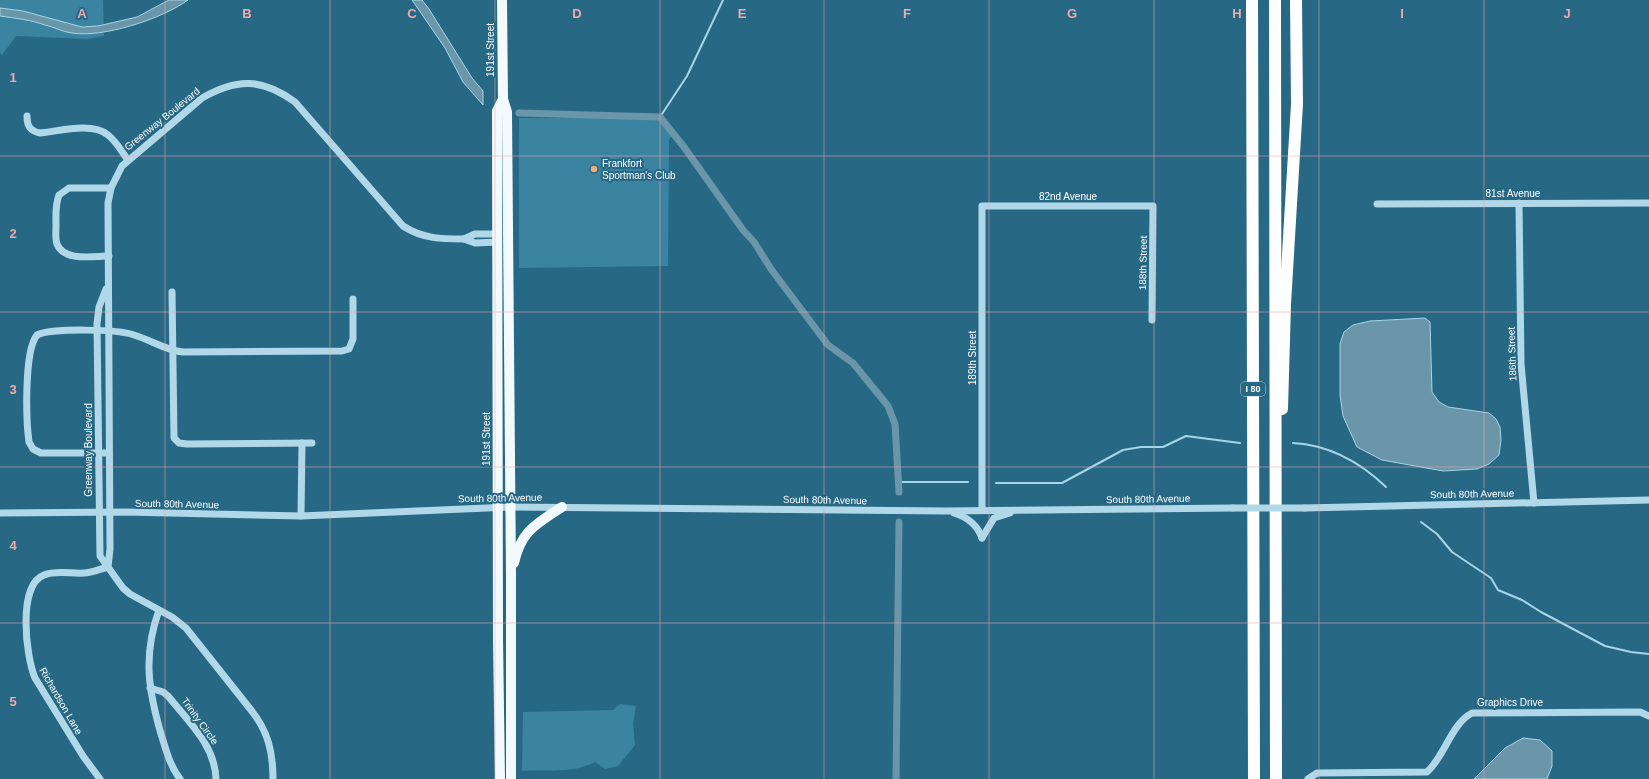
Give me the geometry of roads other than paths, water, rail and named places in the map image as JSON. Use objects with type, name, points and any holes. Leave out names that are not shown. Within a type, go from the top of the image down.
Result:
[{"type":"highway","name":"I 80","points":[[1252,0],[1254,779]]},
{"type":"highway","name":"I 80","points":[[1274,0],[1274,474],[1276,779]]},
{"type":"highway","points":[[1274,474],[1282,408],[1285,304],[1297,104],[1296,0]]},
{"type":"main road","name":"191st Street","points":[[500,779],[497,111],[502,100],[502,0]]},
{"type":"main road","name":"191st Street","points":[[502,100],[508,112],[511,779]]},
{"type":"main road","points":[[511,575],[517,549],[523,538],[530,529],[562,507]]},
{"type":"street","name":"Greenway Boulevard","points":[[108,567],[110,550],[110,513],[108,203],[115,176],[128,160],[202,98],[213,91],[225,86],[240,83],[257,84],[283,93],[295,102],[395,219],[404,226],[423,236],[436,239],[464,239],[475,234],[498,238]]},
{"type":"street","points":[[27,116],[29,128],[34,132],[40,133],[83,129],[102,131],[110,136],[128,160]]},
{"type":"street","points":[[108,256],[70,255],[60,249],[56,238],[56,208],[59,195],[69,188],[111,188]]},
{"type":"street","name":"186th Street","points":[[1519,203],[1521,364],[1534,502]]},
{"type":"street","name":"81st Avenue","points":[[1377,204],[1649,203]]},
{"type":"street","name":"82nd Avenue","points":[[982,206],[1153,206]]},
{"type":"street","name":"189th Street","points":[[982,206],[982,510]]},
{"type":"street","name":"188th Street","points":[[1152,320],[1153,206]]},
{"type":"street","name":"Greenway Boulevard","points":[[108,283],[99,307],[97,331],[99,550],[102,561],[123,588],[160,610],[186,628],[260,721],[270,743],[273,779]]},
{"type":"street","points":[[172,292],[174,438],[179,442],[312,443]]},
{"type":"street","points":[[109,453],[48,454],[34,449],[29,442],[28,372],[30,350],[34,339],[43,332],[108,331],[134,335],[172,351],[342,351],[349,349],[353,339],[353,299]]},
{"type":"street","points":[[301,516],[302,443]]},
{"type":"street","name":"South 80th Avenue","points":[[0,513],[301,516],[510,507],[946,511],[1305,508],[1649,500]]},
{"type":"street","points":[[946,511],[962,515],[979,528],[982,538],[994,518],[1019,510]]},
{"type":"street","name":"Richardson Lane","points":[[100,779],[82,756],[35,678],[30,664],[26,621],[30,597],[35,581],[40,577],[52,573],[85,573],[108,567]]},
{"type":"street","points":[[160,610],[153,627],[150,644],[150,688],[169,761],[180,779]]},
{"type":"street","name":"Trinity Circle","points":[[150,688],[164,692],[203,739],[212,756],[216,779]]},
{"type":"street","name":"Graphics Drive","points":[[1308,779],[1317,773],[1426,772],[1436,764],[1462,718],[1472,712],[1640,712],[1649,716]]},
{"type":"waterway","points":[[660,117],[687,76],[723,0]]},
{"type":"waterway","points":[[519,113],[660,117],[684,147],[743,230],[754,242],[771,269],[828,345],[853,363],[888,406],[895,424],[899,492]]},
{"type":"waterway","points":[[996,483],[1062,483],[1123,450],[1141,447],[1163,447],[1186,436],[1240,443]]},
{"type":"waterway","points":[[1293,443],[1319,447],[1343,456],[1366,470],[1386,487]]},
{"type":"waterway","points":[[899,482],[968,482]]},
{"type":"waterway","points":[[896,779],[899,522]]},
{"type":"waterway","points":[[1421,522],[1437,534],[1452,552],[1491,578],[1498,590],[1522,600],[1541,612],[1605,646],[1631,652],[1649,654]]},
{"type":"place","name":"Frankfort Sportman's Club","points":[[594,169]]}]
